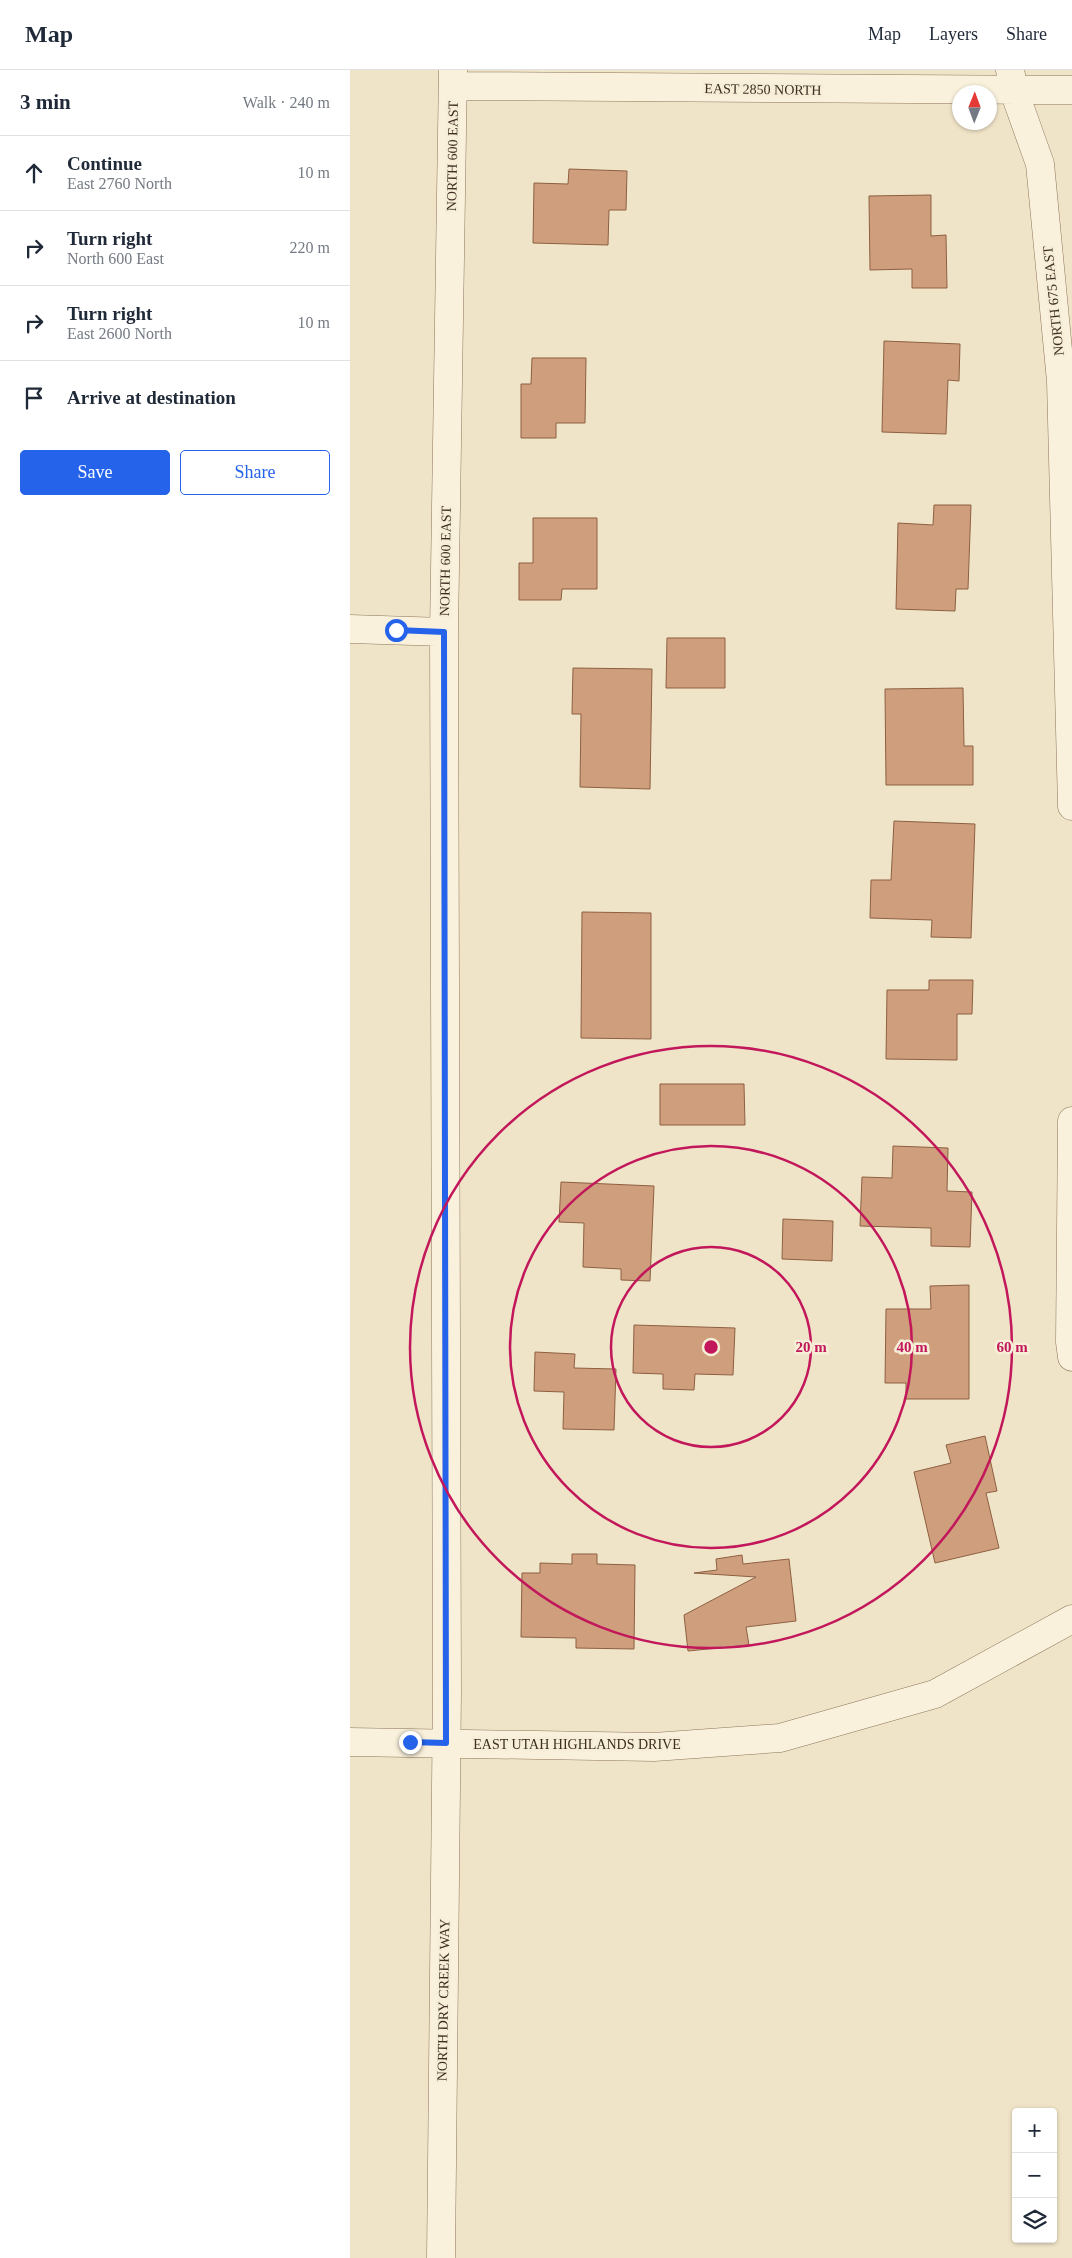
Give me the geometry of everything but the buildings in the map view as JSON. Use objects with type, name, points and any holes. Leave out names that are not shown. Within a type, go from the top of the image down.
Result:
[{"type":"street","name":"EAST 2850 NORTH","points":[[453,78],[1012,80],[1072,90]]},
{"type":"street","name":"NORTH 600 EAST","points":[[446,1743],[444,632],[453,78]]},
{"type":"street","name":"NORTH 675 EAST","points":[[1012,80],[1040,164],[1061,381],[1072,806]]},
{"type":"street","points":[[350,629],[444,632]]},
{"type":"street","points":[[1072,1121],[1070,1342],[1072,1357]]},
{"type":"street","name":"EAST UTAH HIGHLANDS DRIVE","points":[[350,1742],[654,1747],[780,1738],[935,1694],[1072,1619]]},
{"type":"street","name":"NORTH DRY CREEK WAY","points":[[441,2258],[446,1743]]},
{"type":"route","points":[[396,630],[444,632],[446,1743],[410,1742]]}]
